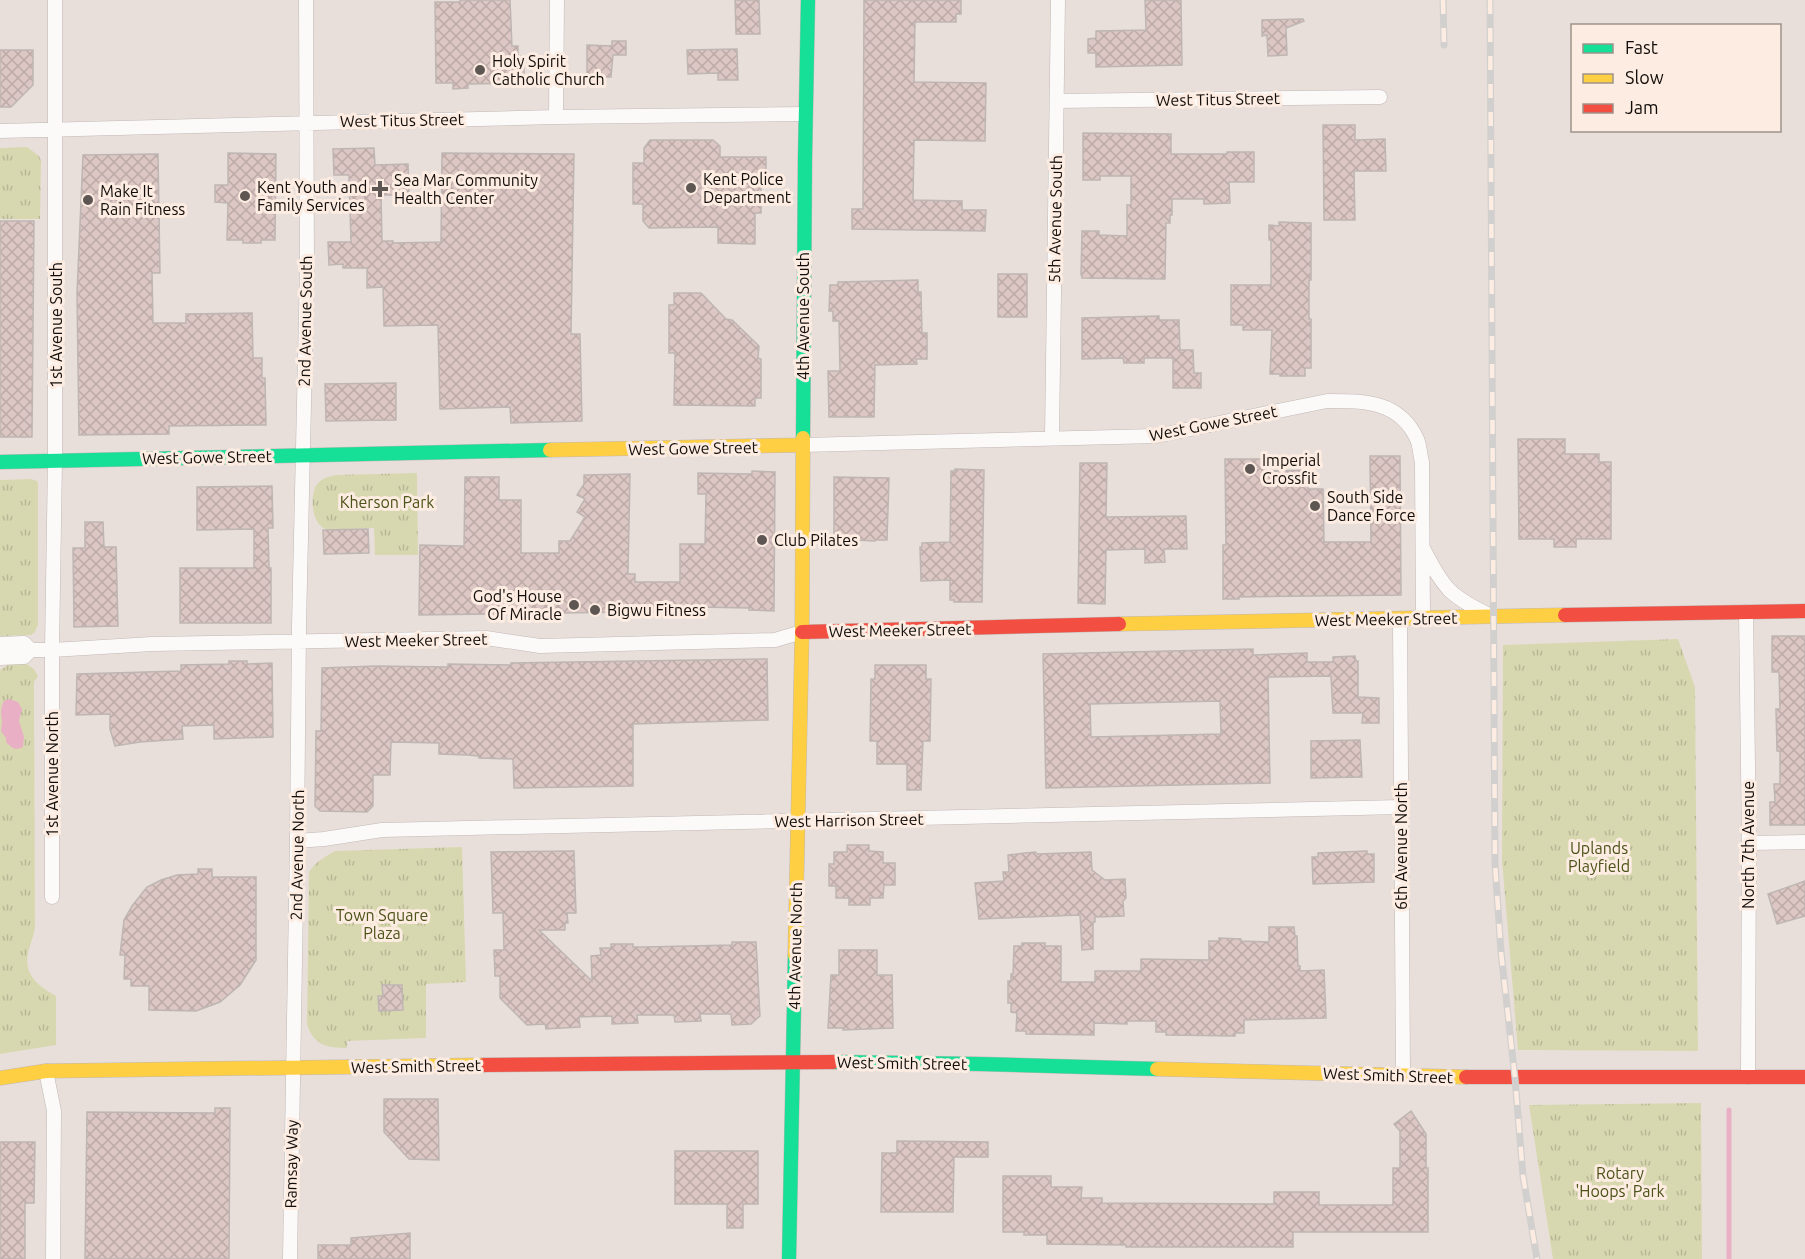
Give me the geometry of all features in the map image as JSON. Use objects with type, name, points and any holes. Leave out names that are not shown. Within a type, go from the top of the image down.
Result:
[{"type":"street","name":"1st Avenue South","points":[[52,650],[55,460],[55,0]]},
{"type":"street","name":"2nd Avenue South","points":[[298,642],[307,270],[306,0]]},
{"type":"street","points":[[556,117],[557,0]]},
{"type":"street","name":"4th Avenue South","points":[[802,632],[805,114],[808,0]]},
{"type":"street","name":"5th Avenue South","points":[[1052,438],[1058,0]]},
{"type":"street","name":"West Titus Street","points":[[1057,101],[1380,97]]},
{"type":"street","name":"West Titus Street","points":[[0,131],[556,117],[805,114]]},
{"type":"street","name":"West Gowe Street","points":[[0,462],[1156,436],[1327,401],[1355,401],[1382,405],[1402,419],[1417,441],[1422,462],[1422,546]]},
{"type":"street","points":[[1422,546],[1439,579],[1452,594],[1494,617]]},
{"type":"street","points":[[1422,546],[1423,618]]},
{"type":"street","name":"West Meeker Street","points":[[0,644],[24,643],[31,650],[52,650],[152,644],[486,638],[552,645],[776,640],[802,632],[1805,611]]},
{"type":"street","name":"North 7th Avenue","points":[[1746,612],[1749,843],[1748,1077]]},
{"type":"street","name":"6th Avenue North","points":[[1400,619],[1403,1074]]},
{"type":"street","name":"4th Avenue North","points":[[789,1259],[802,632]]},
{"type":"street","name":"2nd Avenue North","points":[[292,1069],[297,842],[298,642]]},
{"type":"street","points":[[0,658],[24,657],[31,650]]},
{"type":"street","name":"1st Avenue North","points":[[52,650],[52,897]]},
{"type":"street","name":"West Harrison Street","points":[[297,842],[382,830],[1401,807]]},
{"type":"street","points":[[1749,843],[1805,842]]},
{"type":"street","name":"West Smith Street","points":[[0,1078],[46,1071],[793,1062],[980,1064],[1498,1078],[1805,1077]]},
{"type":"street","name":"Ramsay Way","points":[[290,1259],[292,1069]]},
{"type":"street","points":[[46,1071],[54,1111],[53,1259]]},
{"type":"green space","points":[[27,147],[39,156],[41,161],[40,219],[0,219],[0,148]]},
{"type":"green space","name":"Kherson Park","points":[[417,473],[418,555],[375,555],[374,528],[330,530],[321,526],[317,521],[313,508],[313,493],[318,483],[324,479],[336,475]]},
{"type":"green space","points":[[31,479],[38,483],[38,625],[31,635],[0,636],[0,480]]},
{"type":"green space","name":"Uplands Playfield","points":[[1678,639],[1695,687],[1698,1051],[1518,1050],[1502,860],[1503,645]]},
{"type":"green space","points":[[22,661],[34,669],[38,676],[34,682],[35,927],[27,963],[36,982],[56,996],[56,1045],[0,1054],[0,670],[13,662]]},
{"type":"green space","name":"Town Square Plaza","points":[[462,847],[466,982],[426,984],[426,1038],[347,1041],[347,1048],[327,1046],[317,1041],[307,1024],[309,872],[314,865],[335,851]]},
{"type":"green space","name":"Rotary 'Hoops' Park","points":[[1701,1103],[1702,1259],[1553,1259],[1529,1105]]},
{"type":"shaded area","points":[[9,699],[18,702],[22,709],[19,721],[24,737],[23,747],[18,749],[6,742],[1,731],[2,706],[4,701]]},
{"type":"building","points":[[460,0],[510,0],[512,46],[518,46],[518,56],[524,56],[524,83],[468,84],[468,88],[453,89],[453,83],[436,83],[435,2],[460,2]]},
{"type":"building","points":[[735,0],[759,0],[760,34],[736,34]]},
{"type":"building","points":[[864,0],[961,0],[961,14],[956,14],[956,22],[915,22],[914,82],[986,83],[985,141],[914,140],[913,200],[962,201],[962,210],[986,210],[985,231],[852,229],[852,209],[863,209]]},
{"type":"building","points":[[1145,0],[1181,0],[1182,65],[1096,67],[1096,53],[1088,53],[1088,39],[1096,38],[1096,31],[1146,30]]},
{"type":"building","points":[[1303,19],[1304,21],[1286,28],[1287,55],[1268,56],[1267,35],[1262,36],[1262,20]]},
{"type":"building","points":[[612,41],[626,41],[626,55],[613,55],[611,77],[601,77],[601,81],[587,81],[587,45],[612,46]]},
{"type":"building","points":[[737,49],[738,80],[718,80],[718,73],[688,74],[687,50]]},
{"type":"building","points":[[0,50],[33,50],[33,85],[11,107],[0,107]]},
{"type":"building","points":[[1323,125],[1355,125],[1355,140],[1385,139],[1386,171],[1354,171],[1355,220],[1324,220]]},
{"type":"building","points":[[1083,133],[1171,134],[1171,154],[1254,152],[1254,182],[1229,182],[1230,203],[1204,204],[1204,199],[1172,199],[1170,223],[1166,223],[1165,279],[1082,278],[1082,231],[1099,231],[1099,235],[1127,236],[1127,205],[1131,205],[1131,176],[1100,176],[1100,180],[1083,180]]},
{"type":"building","points":[[650,140],[713,140],[720,146],[720,157],[766,157],[766,179],[761,179],[761,213],[755,213],[755,244],[718,243],[718,227],[649,228],[643,221],[643,204],[633,204],[633,163],[644,163],[644,148]]},
{"type":"building","points":[[374,148],[375,165],[408,164],[409,195],[381,195],[382,241],[393,241],[393,243],[441,242],[442,153],[574,154],[571,334],[580,334],[582,421],[511,423],[510,407],[440,409],[438,325],[384,326],[383,287],[367,288],[367,268],[343,268],[343,264],[329,265],[328,242],[351,242],[349,175],[334,175],[333,149]]},
{"type":"building","name":"Kent Youth and Family Services","points":[[228,153],[276,154],[275,240],[243,243],[243,240],[227,240],[228,203],[215,202],[215,185],[228,185]]},
{"type":"building","points":[[158,154],[160,273],[152,273],[153,323],[186,323],[186,314],[252,313],[253,358],[262,358],[262,378],[265,378],[266,425],[169,426],[169,434],[79,435],[77,294],[83,155]]},
{"type":"building","points":[[0,221],[34,221],[32,437],[0,437]]},
{"type":"building","points":[[1279,222],[1311,223],[1309,319],[1311,319],[1311,368],[1305,368],[1305,376],[1270,374],[1272,330],[1243,330],[1243,325],[1231,325],[1231,285],[1271,285],[1269,225],[1279,226]]},
{"type":"building","points":[[998,274],[1027,274],[1027,317],[998,317]]},
{"type":"building","points":[[918,280],[918,292],[921,292],[922,333],[927,333],[927,359],[916,359],[917,364],[875,365],[874,417],[829,417],[828,371],[840,371],[839,321],[833,321],[833,311],[829,311],[830,285],[838,285],[838,282]]},
{"type":"building","points":[[674,293],[701,293],[726,319],[732,320],[759,346],[761,398],[755,398],[755,406],[674,405],[675,353],[669,353],[669,305],[674,305]]},
{"type":"building","points":[[1159,316],[1159,320],[1179,320],[1180,350],[1193,350],[1194,373],[1201,373],[1201,388],[1173,388],[1173,358],[1144,358],[1144,363],[1124,363],[1123,358],[1082,359],[1082,318]]},
{"type":"building","points":[[396,383],[396,420],[326,421],[325,384]]},
{"type":"building","points":[[1518,439],[1565,439],[1565,454],[1599,454],[1599,462],[1611,462],[1611,539],[1576,539],[1576,547],[1554,547],[1554,539],[1519,539]]},
{"type":"building","points":[[1370,456],[1400,456],[1401,595],[1223,599],[1223,545],[1226,545],[1225,459],[1267,459],[1267,471],[1308,470],[1308,489],[1323,489],[1324,542],[1371,542]]},
{"type":"building","points":[[1080,463],[1107,463],[1106,517],[1186,516],[1187,549],[1164,549],[1165,562],[1145,563],[1145,549],[1106,550],[1105,604],[1078,603]]},
{"type":"building","points":[[955,469],[984,470],[982,602],[950,600],[950,580],[921,581],[920,547],[922,543],[950,542],[951,471]]},
{"type":"building","points":[[752,471],[775,472],[774,611],[697,607],[695,613],[419,615],[420,545],[464,546],[465,477],[499,477],[499,500],[521,500],[521,553],[559,553],[559,541],[570,541],[585,517],[577,512],[585,499],[577,495],[584,484],[584,475],[630,474],[628,574],[635,574],[635,582],[680,582],[680,544],[705,544],[706,494],[698,494],[698,473],[752,474]]},
{"type":"building","points":[[834,477],[889,478],[887,540],[834,539]]},
{"type":"building","points":[[272,486],[273,528],[268,528],[271,623],[180,623],[180,568],[254,568],[254,529],[197,530],[197,487]]},
{"type":"building","points":[[85,522],[103,522],[104,547],[116,547],[118,626],[74,627],[73,548],[85,548]]},
{"type":"building","points":[[368,529],[369,553],[324,554],[323,530]]},
{"type":"building","points":[[1772,636],[1805,636],[1805,825],[1770,825],[1770,802],[1775,802],[1774,784],[1780,784],[1776,709],[1780,709],[1779,672],[1772,672]]},
{"type":"building","points":[[1253,649],[1253,655],[1307,653],[1307,662],[1333,662],[1333,657],[1355,656],[1358,661],[1358,697],[1379,698],[1379,723],[1362,723],[1363,713],[1333,713],[1331,676],[1268,677],[1270,783],[1046,788],[1043,654]],"holes":[[[1220,701],[1221,734],[1091,737],[1090,704]]]},
{"type":"building","points":[[767,659],[768,720],[633,724],[633,786],[514,788],[513,759],[439,754],[439,743],[391,742],[390,775],[373,775],[373,806],[367,812],[320,811],[315,806],[316,731],[321,731],[322,668]]},
{"type":"building","points":[[229,661],[247,661],[247,664],[272,663],[273,737],[214,739],[214,725],[182,726],[183,739],[115,746],[110,729],[110,714],[76,715],[77,674],[181,671],[181,665],[229,664]]},
{"type":"building","points":[[875,665],[926,665],[926,679],[931,679],[930,741],[923,741],[921,790],[907,790],[907,764],[877,764],[877,741],[870,741],[871,679],[875,679]]},
{"type":"building","points":[[1360,740],[1362,777],[1311,778],[1311,741]]},
{"type":"building","points":[[847,845],[869,845],[869,851],[883,852],[883,863],[895,863],[895,885],[884,885],[883,898],[870,898],[870,905],[849,905],[849,898],[836,898],[836,886],[829,886],[829,864],[834,864],[834,852],[847,852]]},
{"type":"building","points":[[574,851],[576,913],[567,913],[568,923],[565,923],[565,930],[539,930],[592,981],[591,956],[601,955],[600,948],[611,948],[611,944],[633,944],[633,947],[645,947],[732,945],[732,942],[756,942],[760,1016],[751,1024],[732,1025],[731,1014],[700,1014],[701,1021],[675,1022],[674,1015],[637,1015],[638,1023],[612,1024],[612,1016],[579,1017],[580,1027],[546,1029],[545,1024],[527,1025],[500,998],[500,976],[495,976],[494,950],[504,950],[503,913],[493,913],[491,852]]},
{"type":"building","points":[[1367,851],[1367,854],[1374,854],[1374,882],[1313,884],[1312,857],[1318,857],[1318,853]]},
{"type":"building","points":[[1035,852],[1038,854],[1091,852],[1092,870],[1105,880],[1125,879],[1124,916],[1095,917],[1093,949],[1082,950],[1080,915],[979,919],[975,883],[1004,881],[1003,872],[1009,872],[1008,855]]},
{"type":"building","points":[[198,869],[212,869],[212,877],[256,877],[256,960],[240,985],[220,1002],[196,1011],[149,1010],[149,986],[131,986],[131,979],[124,979],[125,955],[120,955],[124,920],[147,887],[177,875],[198,874]]},
{"type":"building","points":[[1805,881],[1805,916],[1777,924],[1768,894]]},
{"type":"building","points":[[1269,927],[1294,927],[1300,971],[1324,970],[1326,1018],[1244,1020],[1244,1033],[1235,1033],[1235,1036],[1166,1035],[1166,1032],[1156,1032],[1156,1021],[1127,1021],[1127,1024],[1094,1023],[1094,1035],[1026,1034],[1026,1031],[1016,1031],[1017,1013],[1011,1012],[1011,1003],[1008,1003],[1008,981],[1011,981],[1011,974],[1013,974],[1014,946],[1022,946],[1022,943],[1045,943],[1045,946],[1061,946],[1061,982],[1095,982],[1095,971],[1141,971],[1141,959],[1209,960],[1209,941],[1219,941],[1219,938],[1269,942]]},
{"type":"building","points":[[839,950],[877,950],[877,975],[892,975],[893,1028],[843,1030],[843,1028],[828,1028],[831,975],[839,975]]},
{"type":"building","points":[[382,985],[402,985],[403,1010],[379,1011],[378,996],[383,996]]},
{"type":"building","points":[[384,1099],[438,1099],[439,1160],[409,1159],[384,1132]]},
{"type":"building","points":[[215,1108],[230,1108],[229,1259],[85,1259],[87,1112],[215,1113]]},
{"type":"building","points":[[1411,1111],[1426,1134],[1428,1232],[1293,1232],[1293,1247],[1126,1247],[1126,1245],[1047,1244],[1047,1235],[1003,1232],[1003,1176],[1051,1176],[1051,1187],[1082,1187],[1081,1198],[1102,1198],[1102,1203],[1274,1204],[1274,1192],[1319,1192],[1319,1205],[1393,1205],[1393,1168],[1400,1168],[1400,1131],[1394,1124]]},
{"type":"building","points":[[897,1141],[988,1142],[988,1157],[954,1157],[953,1212],[881,1212],[882,1153],[897,1153]]},
{"type":"building","points":[[0,1142],[35,1142],[34,1203],[25,1203],[25,1259],[0,1259]]},
{"type":"building","points":[[675,1151],[758,1151],[758,1204],[743,1204],[743,1228],[727,1228],[727,1204],[675,1204]]},
{"type":"building","points":[[410,1233],[410,1259],[318,1259],[318,1245],[351,1245],[351,1238]]},
{"type":"waterway","points":[[1729,1110],[1729,1259]]},
{"type":"railway","points":[[1443,0],[1444,45]]},
{"type":"railway","points":[[1490,0],[1495,864],[1501,952],[1523,1176],[1537,1259]]},
{"type":"traffic: fast","points":[[803,438],[808,0]]},
{"type":"traffic: fast","points":[[0,462],[550,450]]},
{"type":"traffic: fast","points":[[789,1259],[795,955]]},
{"type":"traffic: fast","points":[[833,1062],[1157,1069]]},
{"type":"traffic: slow","points":[[795,955],[802,633],[803,438]]},
{"type":"traffic: slow","points":[[550,450],[803,445]]},
{"type":"traffic: slow","points":[[1119,624],[1565,615]]},
{"type":"traffic: slow","points":[[0,1078],[46,1071],[484,1065]]},
{"type":"traffic: slow","points":[[1157,1069],[1466,1077]]},
{"type":"traffic: jam","points":[[1565,615],[1805,611]]},
{"type":"traffic: jam","points":[[802,632],[1119,624]]},
{"type":"traffic: jam","points":[[484,1065],[833,1062]]},
{"type":"traffic: jam","points":[[1466,1077],[1805,1077]]},
{"type":"place","name":"Holy Spirit Catholic Church","points":[[480,70]]},
{"type":"place","name":"Kent Police Department","points":[[691,188]]},
{"type":"place","name":"Sea Mar Community Health Center","points":[[380,189]]},
{"type":"place","name":"Kent Youth and Family Services","points":[[245,196]]},
{"type":"place","name":"Make It Rain Fitness","points":[[88,200]]},
{"type":"place","name":"Imperial Crossfit","points":[[1250,469]]},
{"type":"place","name":"South Side Dance Force","points":[[1315,506]]},
{"type":"place","name":"Club Pilates","points":[[762,540]]},
{"type":"place","name":"God's House Of Miracle","points":[[574,605]]},
{"type":"place","name":"Bigwu Fitness","points":[[595,610]]}]
